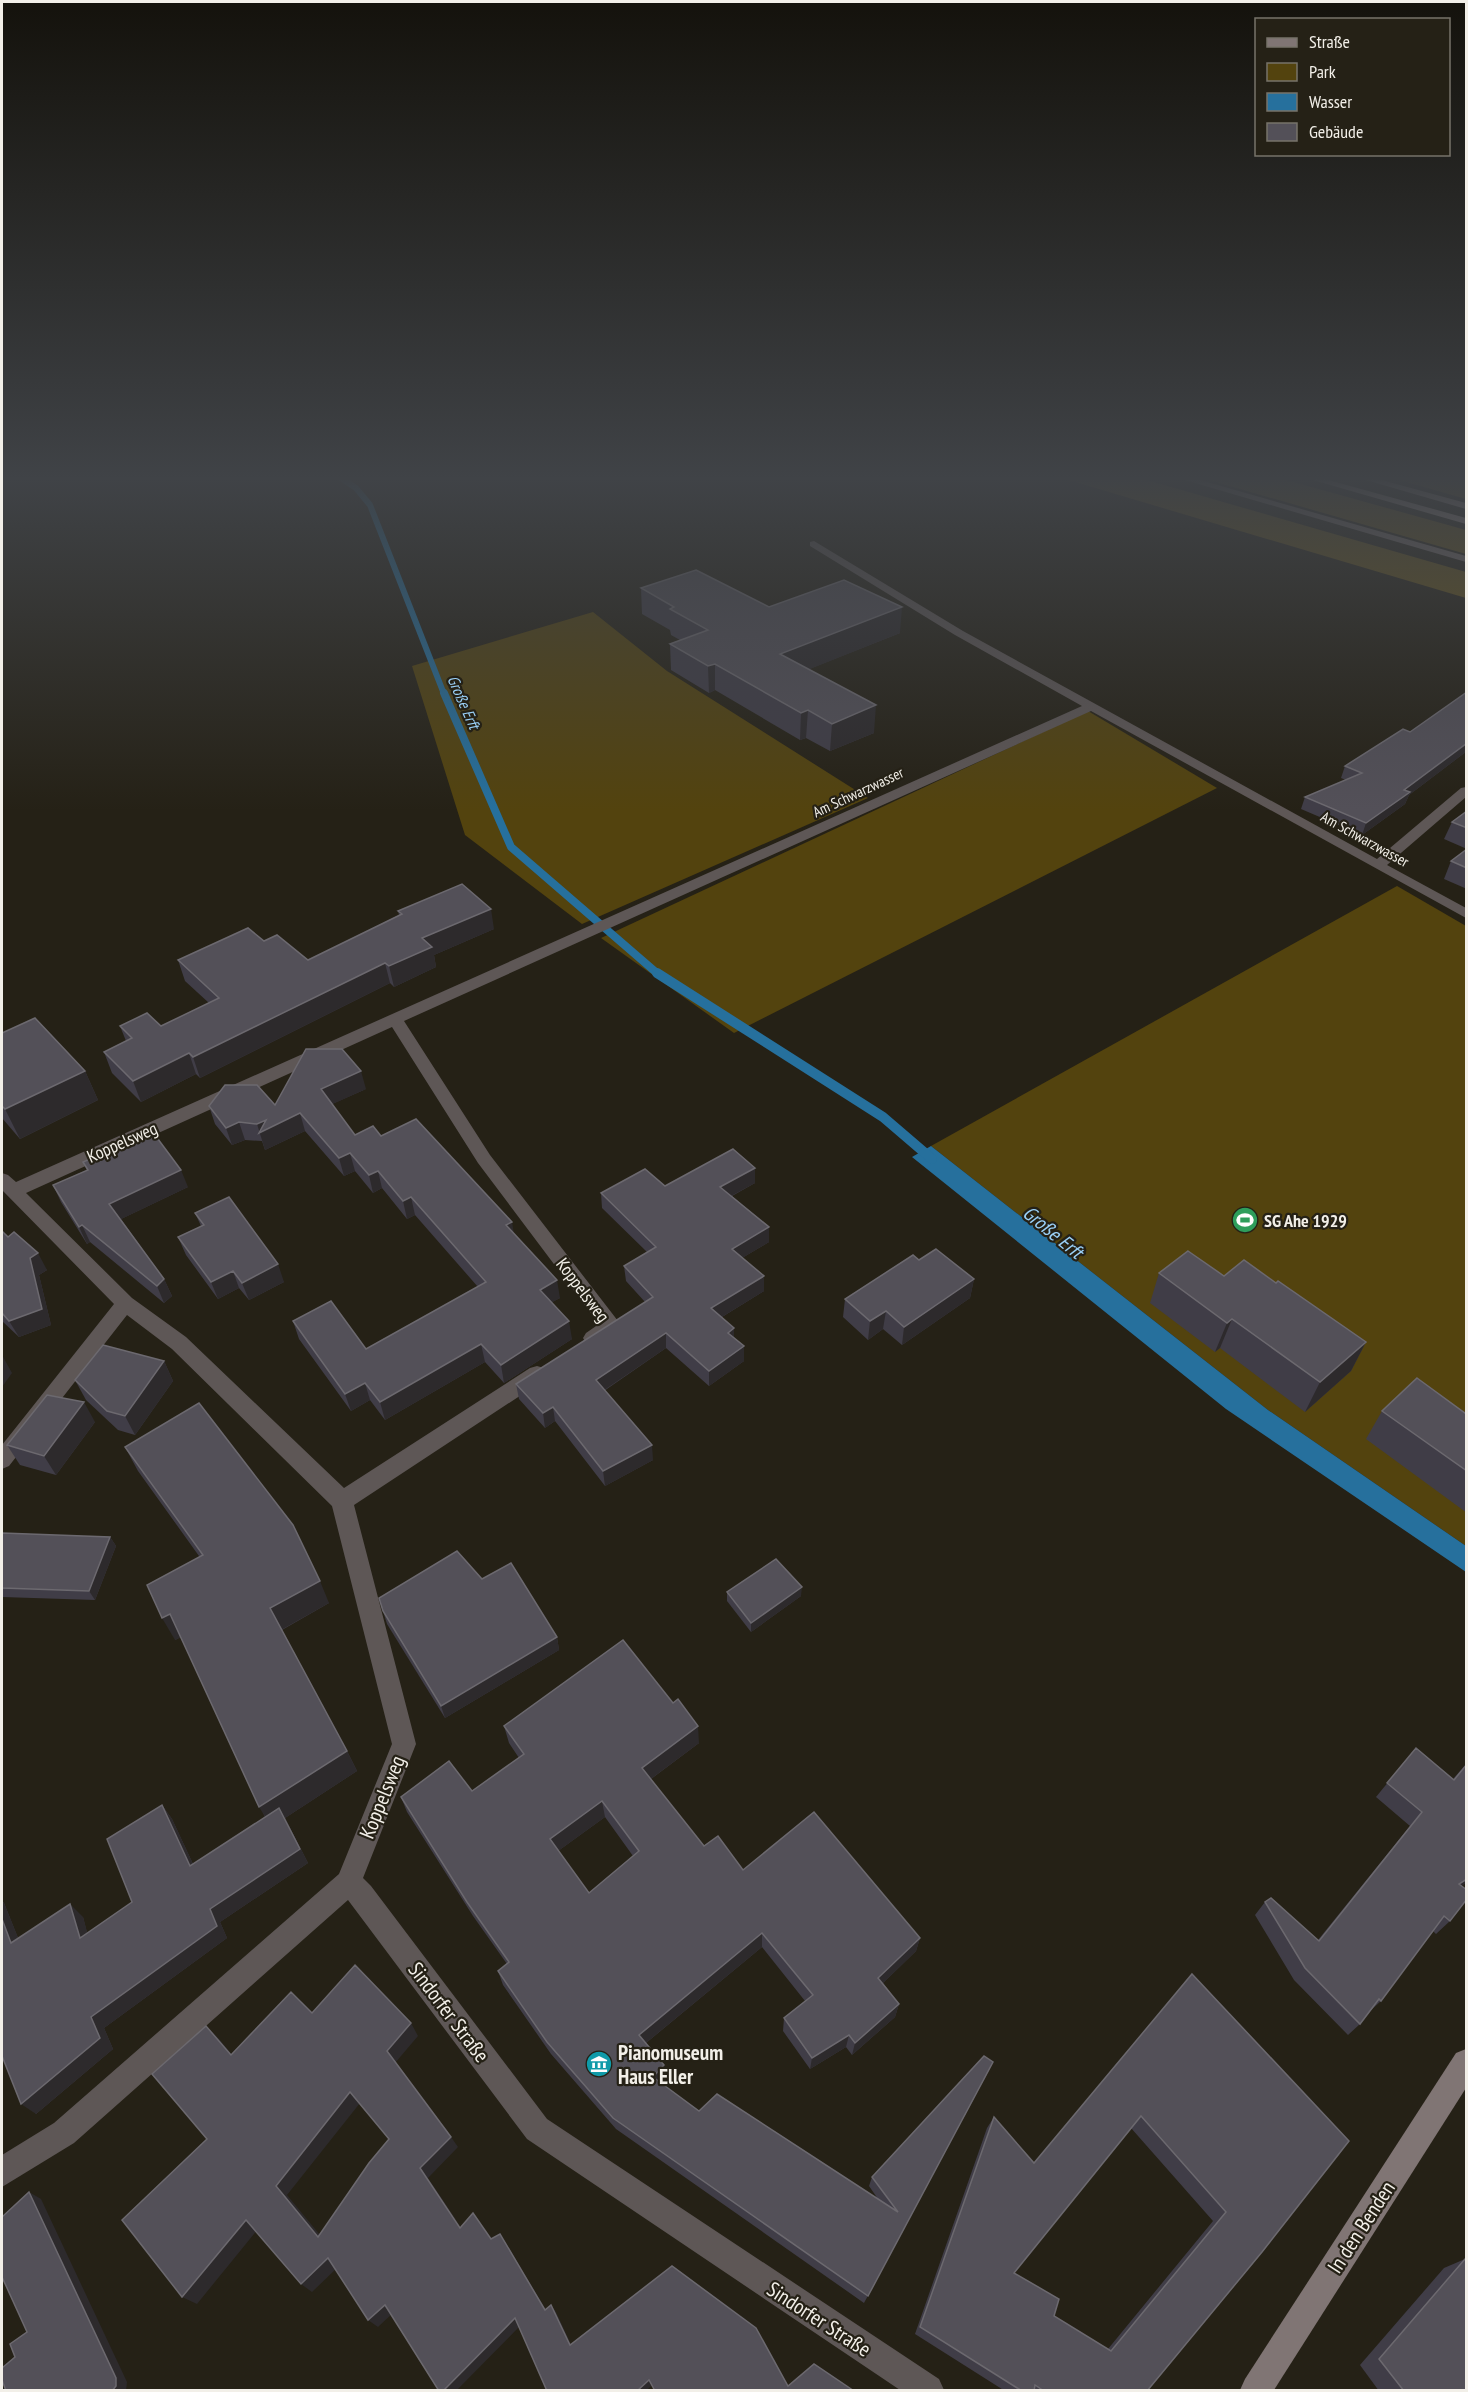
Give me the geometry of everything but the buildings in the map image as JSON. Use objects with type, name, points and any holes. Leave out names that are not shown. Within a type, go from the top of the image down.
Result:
[{"type":"main road","name":"In den Benden","points":[[1256,2391],[1467,2063]]},
{"type":"street","name":"Am Schwarzwasser","points":[[886,588],[1090,707],[1467,914]]},
{"type":"street","name":"Am Schwarzwasser","points":[[641,910],[878,800],[1090,707]]},
{"type":"street","points":[[1378,865],[1463,796]]},
{"type":"street","name":"Koppelsweg","points":[[348,1883],[404,1744],[342,1501],[179,1343],[125,1303],[7,1185],[395,1019],[641,910]]},
{"type":"street","name":"Koppelsweg","points":[[395,1019],[484,1159],[611,1326],[581,1346]]},
{"type":"street","points":[[2,1460],[125,1303]]},
{"type":"street","points":[[342,1501],[551,1365]]},
{"type":"street","points":[[2,2172],[64,2133],[348,1883]]},
{"type":"street","name":"Sindorfer Straße","points":[[348,1883],[362,1895],[537,2129],[928,2391]]},
{"type":"green space","points":[[593,612],[667,671],[868,798],[582,924],[465,835],[412,666]]},
{"type":"green space","points":[[1088,711],[1217,788],[734,1033],[601,938]]},
{"type":"green space","name":"SG Ahe 1929","points":[[1397,886],[1466,926],[1466,1546],[1268,1410],[931,1146]]},
{"type":"shaded area","points":[[1431,588],[1466,588],[1466,598]]},
{"type":"water","points":[[931,1146],[1268,1410],[1466,1546],[1466,1572],[1226,1409],[912,1157]]},
{"type":"waterway","name":"Große Erft","points":[[402,588],[444,694]]},
{"type":"waterway","name":"Große Erft","points":[[444,693],[511,847],[658,974]]},
{"type":"waterway","name":"Große Erft","points":[[657,973],[883,1117],[932,1159]]},
{"type":"place","name":"SG Ahe 1929","points":[[1245,1220]]},
{"type":"place","name":"Pianomuseum Haus Eller","points":[[599,2064]]}]
